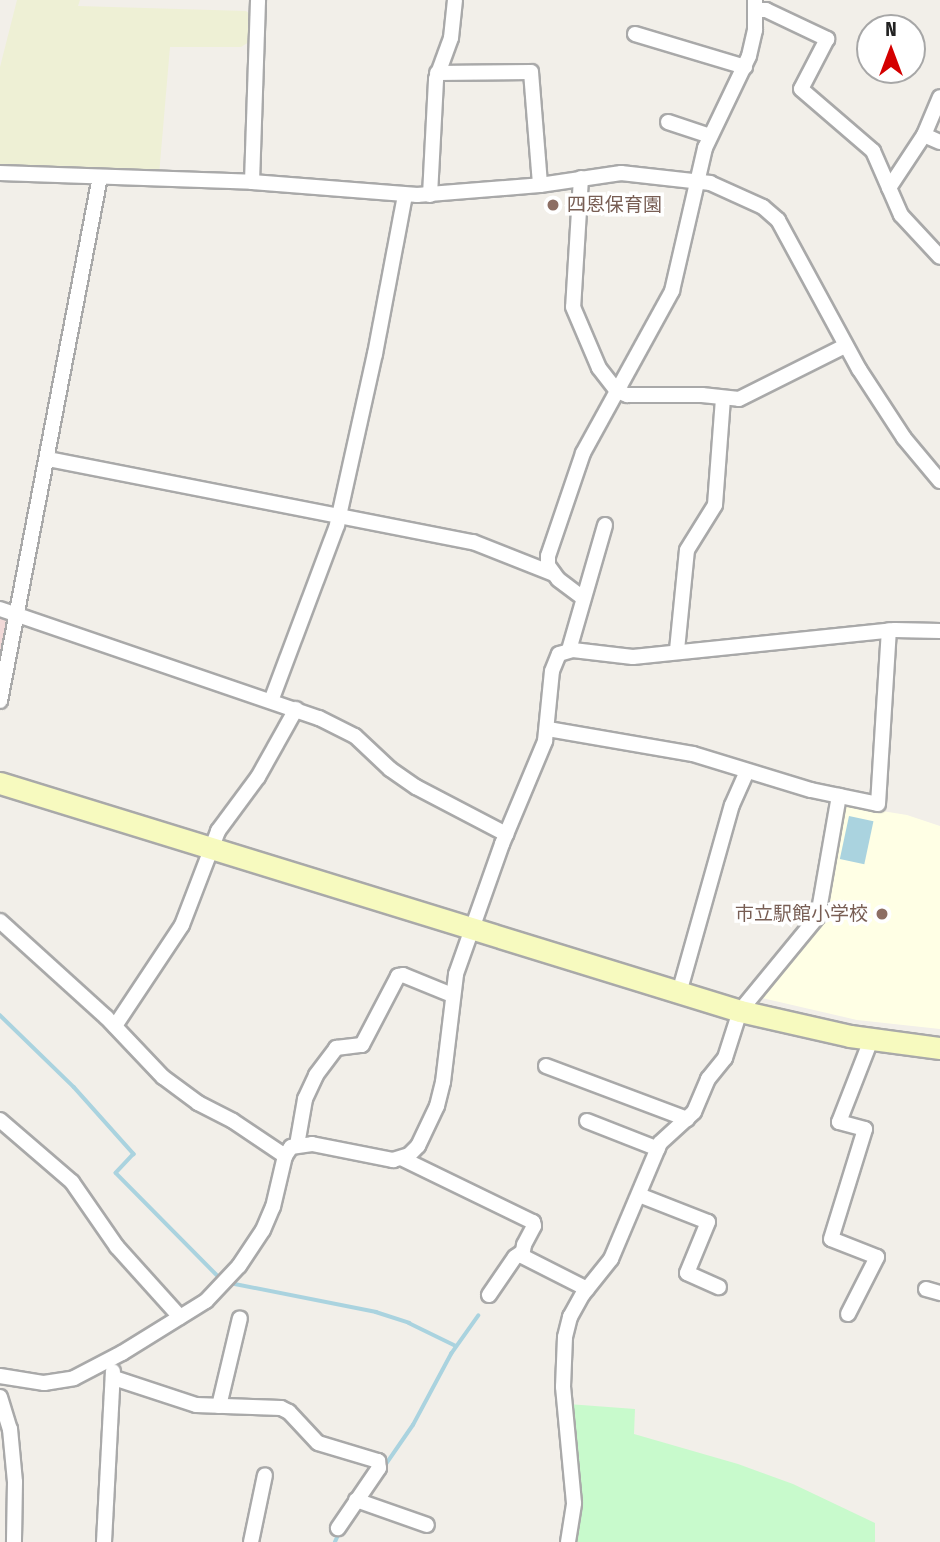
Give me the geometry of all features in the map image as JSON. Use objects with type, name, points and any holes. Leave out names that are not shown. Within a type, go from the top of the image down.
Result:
[{"type":"street","points":[[252,182],[258,0]]},
{"type":"street","points":[[430,195],[437,73],[451,38],[455,0]]},
{"type":"street","points":[[583,598],[554,574],[548,565],[548,556],[583,453],[669,298],[710,136],[745,67],[753,42],[755,5],[827,39],[801,89],[873,152],[911,228],[940,257]]},
{"type":"street","points":[[635,34],[745,67]]},
{"type":"street","points":[[437,73],[531,72],[540,185]]},
{"type":"street","points":[[889,188],[924,135],[940,97]]},
{"type":"street","points":[[668,122],[710,136]]},
{"type":"street","points":[[924,135],[940,142]]},
{"type":"street","points":[[0,173],[252,182],[405,195],[540,185],[632,173],[697,179],[763,207],[778,220],[845,345],[895,424],[940,481]]},
{"type":"street","points":[[0,701],[100,177]]},
{"type":"street","points":[[581,178],[573,307],[600,368],[616,390],[627,395],[702,394],[723,398],[750,397],[845,345]]},
{"type":"street","points":[[271,701],[339,516],[375,354],[405,195]]},
{"type":"street","points":[[677,650],[687,550],[715,505],[723,398]]},
{"type":"street","points":[[48,459],[473,542],[554,574]]},
{"type":"street","points":[[569,650],[605,524]]},
{"type":"street","points":[[0,609],[296,709],[355,736],[390,769],[416,787],[506,834]]},
{"type":"street","points":[[548,729],[693,754],[747,772],[878,804],[889,630]]},
{"type":"street","points":[[401,1158],[418,1146],[437,1106],[446,1068],[453,995],[460,961],[548,729],[554,664],[559,654],[569,650],[625,657],[889,630],[940,631]]},
{"type":"street","points":[[115,1026],[182,925],[218,831],[258,777],[296,709]]},
{"type":"street","points":[[679,993],[732,805],[747,772]]},
{"type":"street","points":[[0,783],[740,1012],[871,1040],[940,1048]]},
{"type":"street","points":[[568,1542],[574,1503],[563,1387],[565,1337],[570,1317],[587,1289],[611,1259],[663,1139],[694,1112],[708,1079],[725,1058],[740,1012],[818,916],[839,796]]},
{"type":"street","points":[[0,921],[115,1026],[156,1070],[189,1097],[233,1121],[285,1156]]},
{"type":"street","points":[[0,1376],[57,1383],[109,1360],[217,1291],[257,1241],[273,1207],[285,1156],[297,1145],[305,1099],[316,1075],[336,1048],[362,1045],[398,976],[403,975],[453,995]]},
{"type":"street","points":[[848,1314],[877,1257],[831,1239],[865,1129],[839,1122],[871,1040]]},
{"type":"street","points":[[546,1066],[687,1119]]},
{"type":"street","points":[[0,1121],[72,1182],[117,1247],[180,1317]]},
{"type":"street","points":[[587,1121],[658,1149]]},
{"type":"street","points":[[297,1145],[313,1144],[372,1158],[401,1158],[533,1222],[534,1226],[521,1253],[515,1257],[489,1295]]},
{"type":"street","points":[[639,1195],[708,1222],[687,1273],[719,1287]]},
{"type":"street","points":[[521,1253],[525,1259],[587,1289]]},
{"type":"street","points":[[219,1406],[240,1318]]},
{"type":"street","points":[[104,1542],[108,1429],[114,1378],[109,1360]]},
{"type":"street","points":[[114,1378],[185,1403],[285,1410],[318,1443],[378,1461],[379,1468],[338,1528]]},
{"type":"street","points":[[0,1396],[8,1418],[12,1442],[15,1542]]},
{"type":"street","points":[[251,1542],[265,1475]]},
{"type":"street","points":[[356,1500],[428,1525]]},
{"type":"shaded area","points":[[17,0],[80,0],[78,6],[246,11],[250,14],[249,42],[241,47],[170,47],[159,175],[0,168],[0,67]]},
{"type":"shaded area","points":[[0,614],[11,618],[0,670]]},
{"type":"shaded area","name":"市立駅館小学校","points":[[845,805],[907,815],[940,826],[940,1029],[857,1020],[762,998],[826,910]]},
{"type":"green space","points":[[568,1404],[635,1409],[634,1434],[738,1464],[793,1484],[875,1523],[875,1542],[572,1542]]},
{"type":"water","points":[[849,816],[873,821],[864,864],[840,859]]},
{"type":"waterway","points":[[0,1015],[74,1087],[134,1154],[116,1173],[220,1278]]},
{"type":"waterway","points":[[230,1283],[376,1312],[409,1323],[456,1346]]},
{"type":"waterway","points":[[384,1467],[413,1425],[451,1354],[478,1316]]},
{"type":"waterway","points":[[335,1542],[340,1531]]},
{"type":"place","name":"四恩保育園","points":[[553,205]]},
{"type":"place","name":"市立駅館小学校","points":[[882,914]]}]
